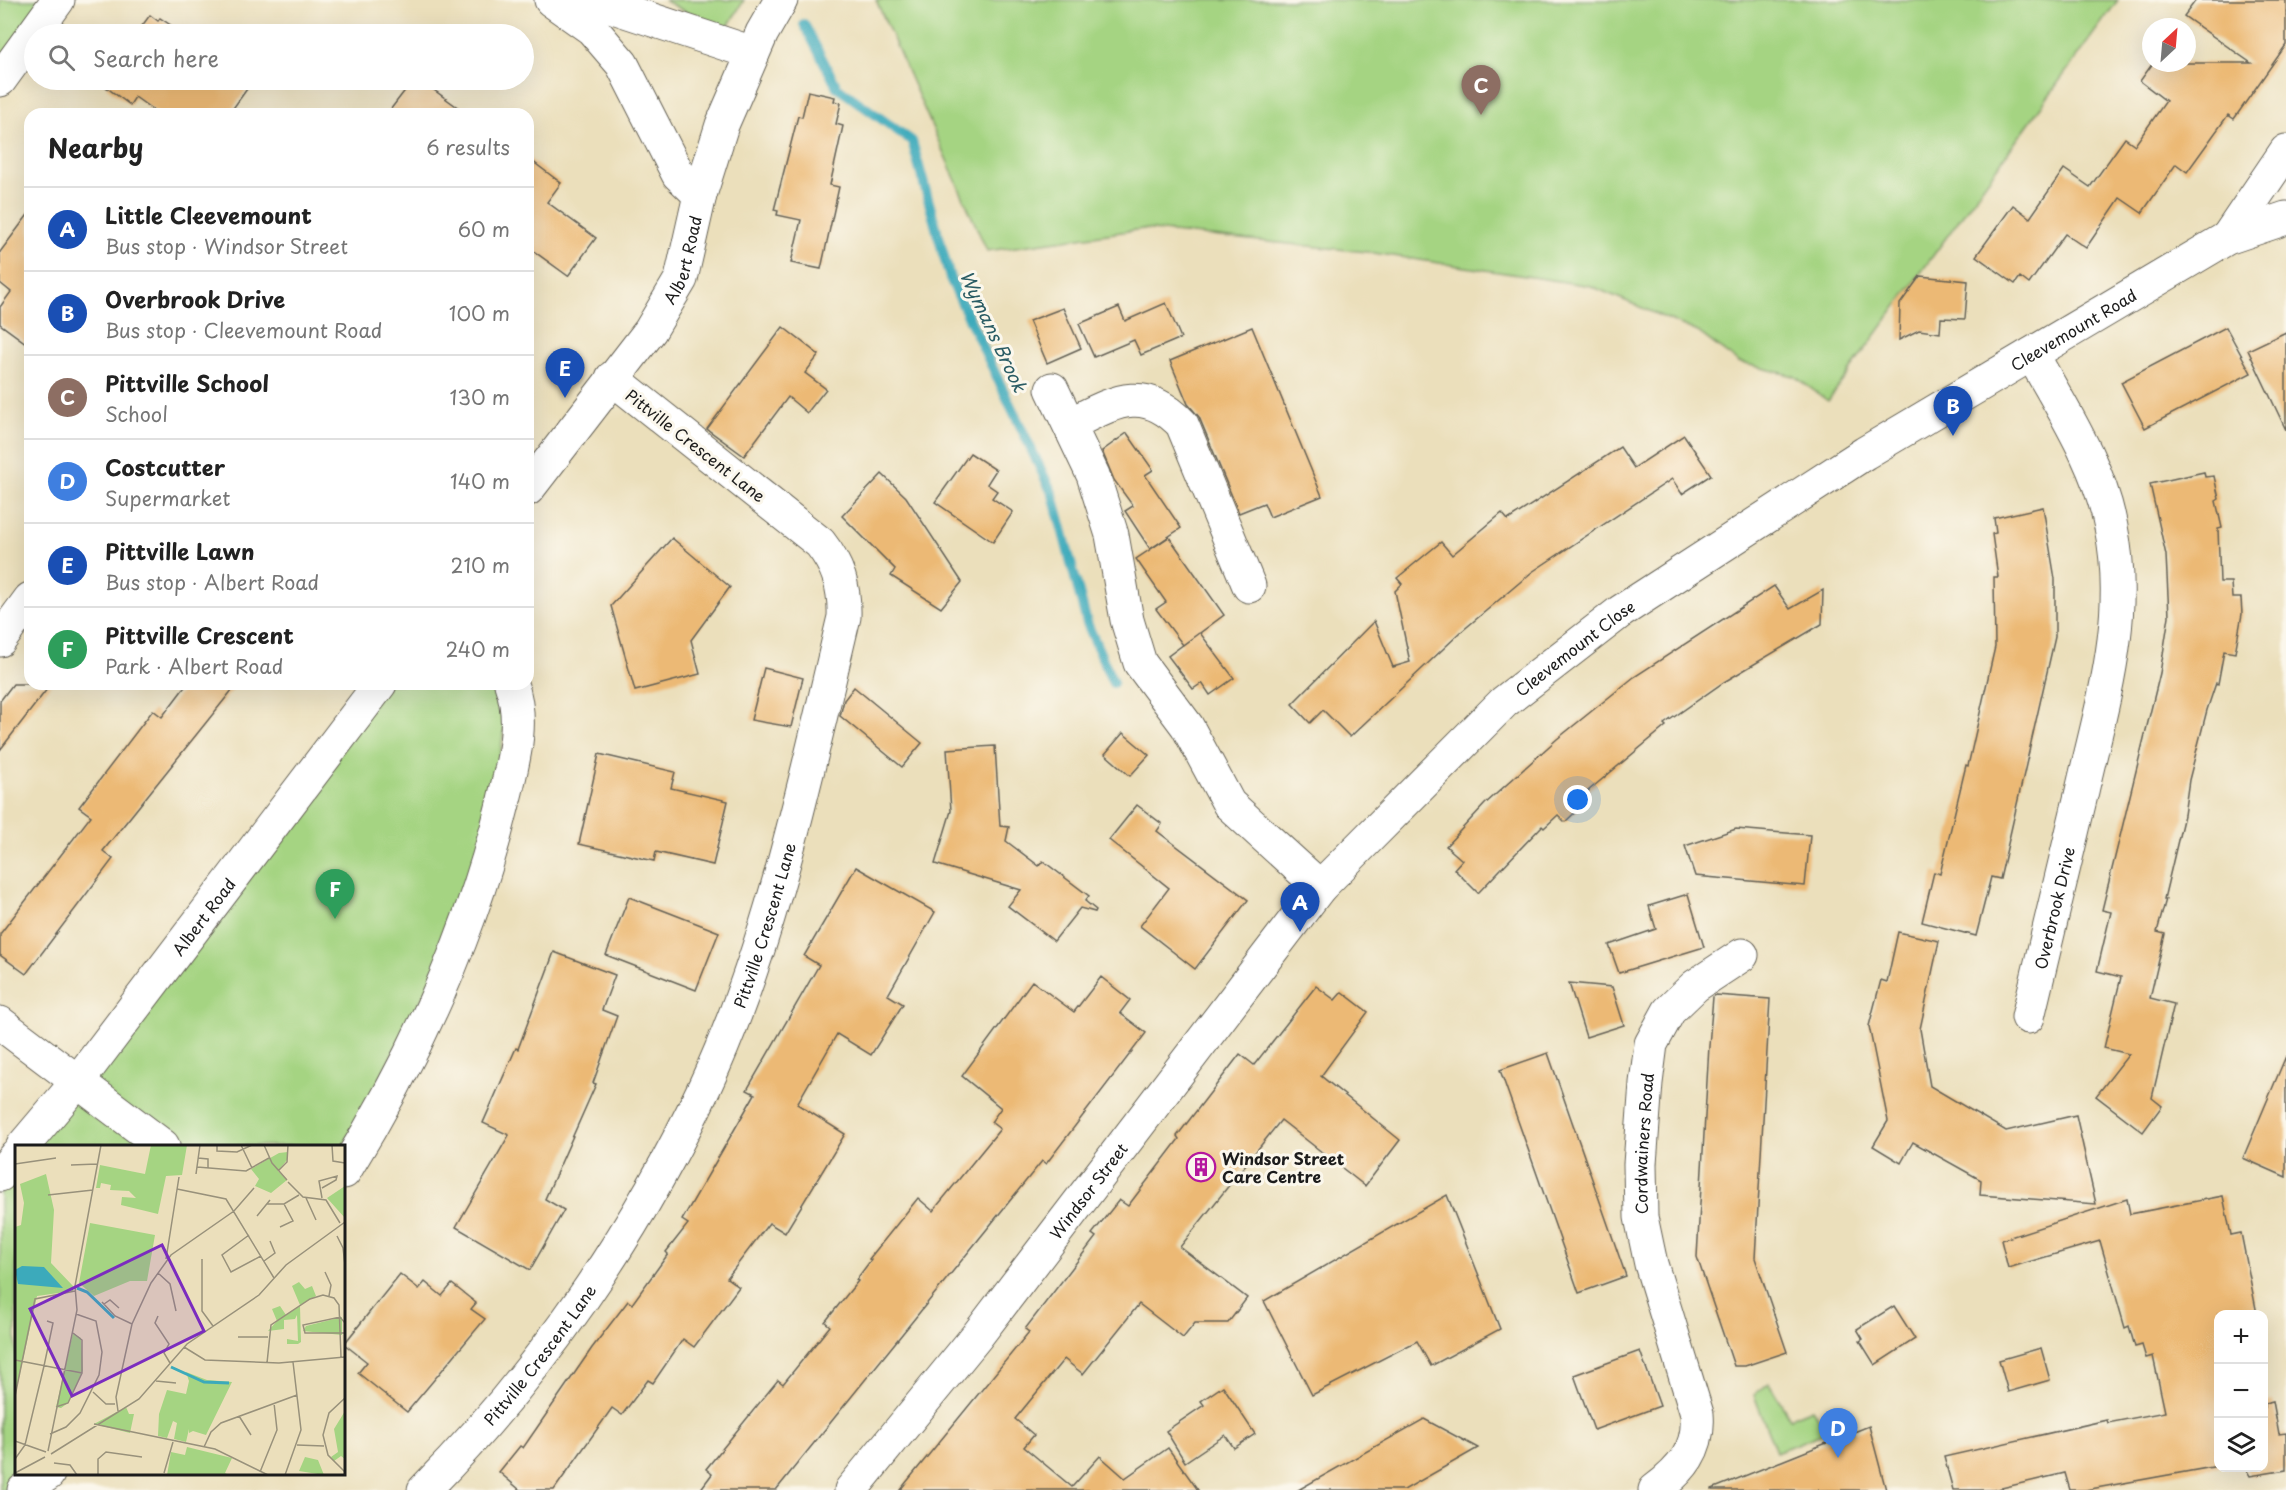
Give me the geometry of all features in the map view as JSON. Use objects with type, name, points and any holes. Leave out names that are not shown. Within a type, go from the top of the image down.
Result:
[{"type":"street","points":[[41,24],[58,0]]},
{"type":"street","points":[[551,0],[592,29],[622,64],[678,174],[700,195]]},
{"type":"street","points":[[592,0],[753,53]]},
{"type":"street","name":"Albert Road","points":[[534,481],[650,331],[681,279],[700,195],[722,125],[753,53],[781,0]]},
{"type":"street","points":[[0,80],[24,47]]},
{"type":"street","points":[[2227,238],[2286,151]]},
{"type":"street","name":"Cleevemount Road","points":[[1865,453],[2227,238],[2286,218]]},
{"type":"street","name":"Overbrook Drive","points":[[2028,1017],[2112,660],[2119,598],[2118,567],[2111,525],[2100,486],[2083,447],[2032,354]]},
{"type":"street","name":"Pittville Crescent Lane","points":[[424,1490],[460,1454],[520,1383],[568,1318],[616,1247],[705,1085],[735,1011],[790,837],[844,617],[845,595],[840,574],[820,543],[612,378]]},
{"type":"street","points":[[1052,389],[1093,476],[1112,536],[1126,620],[1140,663],[1187,726],[1229,804],[1320,887]]},
{"type":"street","points":[[1070,424],[1123,400],[1146,400],[1172,413],[1182,424],[1249,586]]},
{"type":"street","name":"Cleevemount Close","points":[[1320,887],[1504,702],[1620,612],[1865,453]]},
{"type":"street","points":[[0,640],[24,607]]},
{"type":"street","name":"Albert Road","points":[[25,1145],[78,1081],[375,690]]},
{"type":"street","points":[[345,1170],[414,1051],[438,999],[479,891],[495,836],[517,737],[519,717],[512,690]]},
{"type":"street","name":"Windsor Street","points":[[851,1490],[977,1336],[1320,887]]},
{"type":"street","name":"Cordwainers Road","points":[[1655,1490],[1685,1463],[1696,1440],[1698,1426],[1697,1414],[1651,1264],[1641,1216],[1641,1164],[1651,1044],[1669,1011],[1695,986],[1742,955]]},
{"type":"street","points":[[0,1023],[162,1145]]},
{"type":"street","points":[[0,1175],[15,1156]]},
{"type":"street","points":[[24,1490],[45,1475]]},
{"type":"green space","points":[[0,0],[57,0],[40,24],[24,24],[24,46],[0,79]]},
{"type":"green space","points":[[664,0],[744,0],[724,33]]},
{"type":"green space","points":[[876,0],[2118,0],[1828,401],[1794,376],[1738,362],[1698,332],[1591,286],[1367,252],[1143,229],[987,251]]},
{"type":"green space","points":[[375,690],[510,690],[479,891],[345,1145],[24,1145]]},
{"type":"green space","points":[[15,1156],[15,1475],[46,1475],[24,1490],[0,1490],[0,1175]]},
{"type":"green space","points":[[1769,1383],[1790,1418],[1812,1409],[1824,1427],[1846,1416],[1856,1440],[1845,1444],[1839,1427],[1776,1452],[1754,1395]]},
{"type":"building","points":[[2196,0],[2286,0],[2286,45],[2234,119],[2228,115],[2187,172],[2176,164],[2142,213],[2120,198],[2086,248],[2065,234],[2029,284],[2020,277],[2015,284],[1976,256],[2013,205],[2030,218],[2064,169],[2090,187],[2125,138],[2135,145],[2166,101],[2140,81],[2146,72],[2196,72],[2196,63],[2251,63],[2196,24],[2196,18],[2184,16]]},
{"type":"building","points":[[150,15],[158,21],[160,18],[169,24],[143,24]]},
{"type":"building","points":[[110,90],[246,90],[233,108],[151,108],[135,97],[130,105]]},
{"type":"building","points":[[405,90],[434,90],[459,108],[392,108]]},
{"type":"building","points":[[808,91],[835,97],[834,101],[841,103],[836,124],[843,126],[830,185],[839,187],[821,269],[791,263],[801,220],[777,215],[778,211],[774,210],[798,116],[802,117]]},
{"type":"building","points":[[534,163],[561,183],[547,202],[596,238],[568,276],[534,251]]},
{"type":"building","points":[[24,220],[24,342],[0,324],[0,307],[11,292],[0,283],[0,252]]},
{"type":"building","points":[[1920,276],[1968,281],[1965,319],[1941,318],[1940,333],[1919,330],[1899,340],[1900,304]]},
{"type":"building","points":[[1166,303],[1181,338],[1141,355],[1134,340],[1094,357],[1079,324],[1119,307],[1125,321]]},
{"type":"building","points":[[1063,308],[1081,348],[1047,363],[1029,321]]},
{"type":"building","points":[[783,327],[819,355],[805,373],[826,389],[807,413],[788,397],[744,456],[707,429]]},
{"type":"building","points":[[1252,327],[1322,496],[1270,517],[1264,503],[1239,513],[1199,417],[1188,404],[1170,361]]},
{"type":"building","points":[[2226,327],[2251,373],[2145,428],[2121,382]]},
{"type":"building","points":[[2286,332],[2286,430],[2248,350]]},
{"type":"building","points":[[1127,433],[1153,470],[1145,475],[1181,528],[1150,549],[1125,511],[1133,506],[1114,480],[1102,451]]},
{"type":"building","points":[[1684,435],[1711,475],[1682,494],[1672,479],[1532,572],[1461,632],[1350,737],[1323,710],[1310,723],[1292,704],[1374,621],[1393,667],[1410,662],[1395,591],[1402,584],[1397,578],[1441,542],[1452,555],[1502,513],[1508,520],[1620,447],[1634,468]]},
{"type":"building","points":[[970,453],[996,470],[987,484],[997,491],[992,498],[1013,512],[993,542],[935,502]]},
{"type":"building","points":[[2204,472],[2205,477],[2214,476],[2219,499],[2216,501],[2222,528],[2218,529],[2220,582],[2231,582],[2232,598],[2241,598],[2242,614],[2235,653],[2224,651],[2218,684],[2216,683],[2207,710],[2189,780],[2184,815],[2157,932],[2165,934],[2150,998],[2174,1004],[2152,1098],[2162,1106],[2143,1132],[2096,1096],[2129,1054],[2104,1048],[2121,977],[2097,971],[2111,912],[2102,910],[2160,673],[2169,616],[2166,555],[2150,484]]},
{"type":"building","points":[[882,474],[906,497],[962,582],[941,608],[891,576],[895,569],[842,516]]},
{"type":"building","points":[[2043,507],[2055,579],[2055,637],[2000,879],[1991,877],[1976,936],[1922,922],[1934,872],[1940,874],[1995,647],[1994,577],[1998,577],[1992,534],[1996,533],[1994,518]]},
{"type":"building","points":[[1169,537],[1224,615],[1200,633],[1234,678],[1210,695],[1202,683],[1193,689],[1168,656],[1183,645],[1156,609],[1166,602],[1136,559]]},
{"type":"building","points":[[672,538],[730,587],[691,640],[700,674],[635,691],[611,606]]},
{"type":"building","points":[[1774,586],[1790,609],[1823,590],[1822,624],[1724,682],[1664,724],[1666,726],[1582,796],[1587,801],[1565,822],[1558,815],[1544,828],[1542,826],[1478,893],[1454,869],[1462,860],[1446,846],[1485,804],[1557,739],[1634,677]]},
{"type":"building","points":[[764,668],[803,678],[791,727],[751,720]]},
{"type":"building","points":[[13,684],[24,684],[24,690],[46,690],[0,750],[0,701]]},
{"type":"building","points":[[854,687],[922,743],[902,767],[840,716],[844,700]]},
{"type":"building","points":[[182,690],[232,690],[103,851],[113,859],[26,974],[0,955],[0,934],[91,816],[79,807],[153,710],[162,717]]},
{"type":"building","points":[[1123,733],[1149,755],[1130,776],[1105,754]]},
{"type":"building","points":[[995,746],[1000,826],[1009,827],[1006,841],[1039,866],[1043,861],[1089,896],[1085,901],[1096,910],[1095,912],[1080,908],[1054,941],[1008,906],[1021,890],[935,864],[951,811],[947,749]]},
{"type":"building","points":[[599,754],[675,772],[671,788],[728,801],[713,865],[656,852],[654,861],[579,844]]},
{"type":"building","points":[[1137,805],[1162,824],[1157,831],[1248,900],[1195,969],[1140,926],[1169,888],[1109,840]]},
{"type":"building","points":[[1736,829],[1810,835],[1805,886],[1695,876],[1685,846]]},
{"type":"building","points":[[856,867],[935,912],[888,995],[903,1004],[871,1055],[837,1034],[797,1104],[845,1134],[785,1233],[769,1223],[727,1278],[739,1287],[694,1347],[683,1339],[653,1383],[648,1380],[622,1415],[612,1408],[554,1490],[520,1490],[499,1472],[520,1446],[523,1448],[592,1348],[628,1301],[632,1304],[668,1254],[666,1252],[688,1224],[682,1220],[755,1094],[747,1090],[819,965],[804,956]]},
{"type":"building","points":[[1688,894],[1704,947],[1619,973],[1609,945],[1656,929],[1649,906]]},
{"type":"building","points":[[629,897],[719,932],[696,990],[606,955]]},
{"type":"building","points":[[1898,932],[1939,941],[1920,1029],[1930,1086],[2006,1131],[2076,1115],[2096,1204],[1980,1195],[1981,1180],[1913,1142],[1901,1163],[1873,1146],[1888,1121],[1869,1026],[1881,980],[1887,982]]},
{"type":"building","points":[[554,952],[615,975],[602,1010],[617,1016],[593,1083],[596,1084],[545,1199],[564,1210],[530,1270],[456,1227],[509,1135],[483,1123],[516,1048],[518,1049]]},
{"type":"building","points":[[1101,977],[1130,1000],[1120,1013],[1146,1033],[1046,1164],[1042,1161],[776,1490],[700,1490],[712,1474],[706,1469],[778,1380],[783,1384],[830,1326],[825,1322],[858,1281],[856,1280],[871,1260],[869,1259],[918,1198],[933,1211],[1000,1129],[991,1122],[1001,1108],[962,1076],[1032,981],[1074,1012]]},
{"type":"building","points":[[1569,983],[1612,987],[1624,1025],[1586,1037]]},
{"type":"building","name":"Windsor Street Care Centre","points":[[1316,986],[1335,1000],[1342,992],[1368,1012],[1321,1076],[1400,1140],[1365,1186],[1281,1120],[1180,1247],[1247,1298],[1228,1323],[1195,1323],[1183,1338],[1139,1304],[1083,1374],[1064,1359],[1015,1419],[1034,1435],[1024,1447],[1072,1487],[1100,1456],[1125,1478],[1168,1448],[1198,1490],[900,1490],[1029,1332],[1025,1329],[1096,1237],[1092,1234],[1119,1200],[1128,1206],[1179,1139],[1177,1136],[1240,1054],[1254,1065]]},
{"type":"building","points":[[1716,995],[1770,999],[1755,1258],[1787,1352],[1745,1366],[1734,1366],[1697,1257],[1709,1046],[1713,997]]},
{"type":"building","points":[[1548,1053],[1626,1276],[1579,1293],[1500,1070]]},
{"type":"building","points":[[2286,1056],[2286,1177],[2243,1158]]},
{"type":"building","points":[[1447,1195],[1500,1329],[1431,1366],[1417,1341],[1312,1395],[1264,1301]]},
{"type":"building","points":[[2223,1196],[2231,1235],[2241,1233],[2256,1310],[2214,1310],[2214,1467],[2085,1490],[2070,1490],[2065,1473],[1993,1490],[1953,1490],[1944,1457],[2107,1420],[2108,1423],[2165,1412],[2153,1356],[2146,1358],[2142,1345],[2135,1347],[2129,1326],[2125,1328],[2100,1241],[2008,1268],[2001,1240],[2127,1199],[2130,1214]]},
{"type":"building","points":[[400,1274],[419,1289],[425,1282],[442,1296],[452,1284],[476,1303],[471,1309],[485,1319],[407,1412],[358,1373],[367,1362],[345,1343]]},
{"type":"building","points":[[1894,1306],[1915,1339],[1875,1365],[1860,1341],[1863,1339],[1857,1329]]},
{"type":"building","points":[[2041,1348],[2050,1380],[2008,1392],[1999,1360]]},
{"type":"building","points":[[1640,1351],[1660,1406],[1594,1430],[1574,1375]]},
{"type":"building","points":[[1223,1386],[1255,1434],[1234,1448],[1225,1435],[1185,1462],[1166,1431],[1204,1405],[1201,1401]]},
{"type":"building","points":[[2273,1401],[2279,1434],[2286,1433],[2286,1470],[2250,1476],[2248,1472],[2268,1472],[2268,1402]]},
{"type":"building","points":[[1424,1419],[1478,1448],[1404,1490],[1298,1490]]},
{"type":"building","points":[[1869,1426],[1886,1490],[1712,1490],[1712,1489]]},
{"type":"waterway","name":"Wymans Brook","points":[[804,24],[837,87],[912,141],[950,278],[1053,495],[1087,623],[1113,683]]},
{"type":"place","name":"Pittville School","points":[[1481,115]]},
{"type":"place","name":"Pittville Lawn","points":[[565,398]]},
{"type":"place","name":"Overbrook Drive","points":[[1953,436]]},
{"type":"place","name":"Pittville Crescent","points":[[335,919]]},
{"type":"place","name":"Little Cleevemount","points":[[1300,932]]},
{"type":"place","name":"Windsor Street Care Centre","points":[[1201,1167]]},
{"type":"place","name":"Costcutter","points":[[1838,1458]]}]
